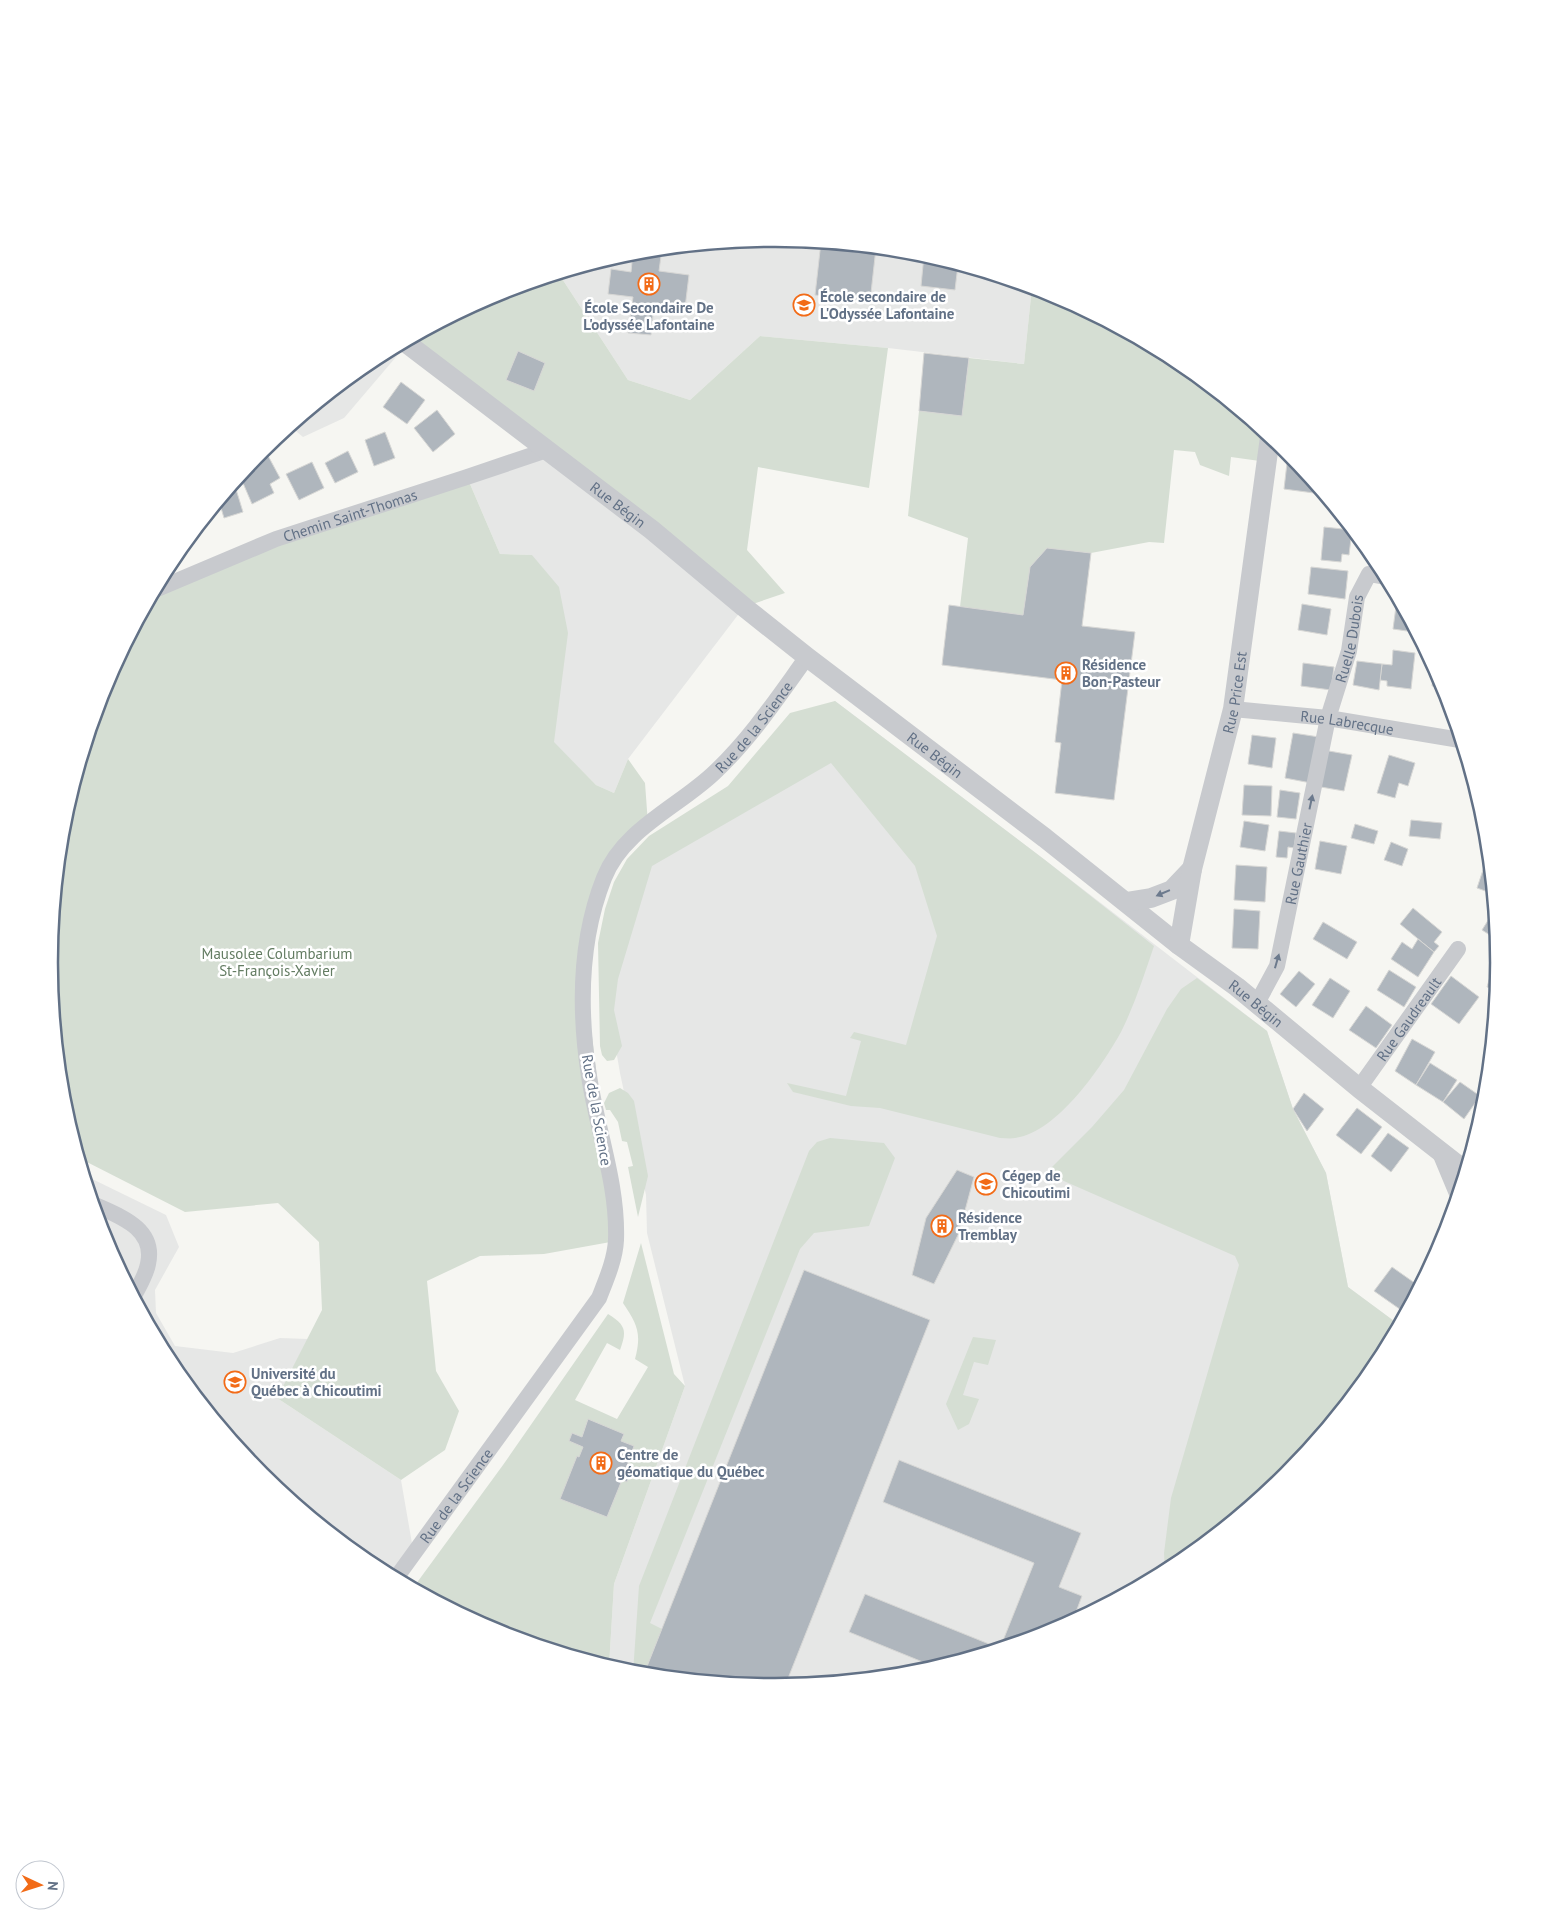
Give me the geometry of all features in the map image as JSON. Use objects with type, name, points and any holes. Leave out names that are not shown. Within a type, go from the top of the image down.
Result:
[{"type":"street","name":"Rue Bégin","points":[[410,346],[652,530],[807,657],[1045,838],[1179,945],[1237,987],[1256,1005],[1460,1167]]},
{"type":"street","name":"Rue Price Est","points":[[1179,945],[1192,869],[1233,709],[1269,446]]},
{"type":"street","name":"Chemin Saint-Thomas","points":[[165,586],[276,539],[467,478],[547,450]]},
{"type":"street","name":"Ruelle Dubois","points":[[1328,718],[1349,651],[1357,597],[1369,574],[1375,575]]},
{"type":"street","name":"Rue de la Science","points":[[400,1573],[599,1298],[609,1272],[616,1241],[614,1204],[606,1154],[589,1077],[582,1019],[584,968],[591,920],[604,877],[623,848],[648,824],[714,774],[751,735],[807,657]]},
{"type":"street","name":"Rue Labrecque","points":[[1233,709],[1328,718],[1454,739]]},
{"type":"street","name":"Rue Gauthier","points":[[1256,1005],[1277,966],[1328,718]]},
{"type":"street","points":[[1126,902],[1152,898],[1172,890],[1192,869]]},
{"type":"street","name":"Rue Gaudreault","points":[[1359,1088],[1458,949]]},
{"type":"street","points":[[1442,1153],[1455,1183]]},
{"type":"street","points":[[101,1208],[133,1223],[142,1231],[147,1242],[150,1253],[148,1265],[137,1290]]},
{"type":"shaded area","name":"École secondaire de L'Odyssée Lafontaine","points":[[727,248],[820,248],[913,260],[1004,284],[1031,295],[1024,364],[888,348],[760,336],[690,400],[628,380],[562,279],[634,260],[680,253]]},
{"type":"shaded area","points":[[400,352],[344,418],[303,437],[295,430],[301,424],[338,394]]},
{"type":"shaded area","points":[[547,450],[744,607],[628,759],[614,793],[596,785],[553,742],[559,697],[532,555],[500,554],[467,477]]},
{"type":"shaded area","name":"Cégep de Chicoutimi","points":[[835,701],[1267,1031],[1293,1109],[1326,1173],[1348,1287],[1394,1321],[1342,1398],[1312,1435],[1246,1501],[1171,1558],[1131,1583],[1090,1605],[1004,1641],[913,1665],[867,1672],[820,1677],[727,1677],[680,1672],[609,1659],[614,1584],[685,1386],[647,1233],[646,1195],[620,1073],[603,975],[616,893],[696,815]]},
{"type":"shaded area","name":"Université du Québec à Chicoutimi","points":[[91,1178],[166,1215],[179,1247],[155,1290],[156,1313],[175,1346],[233,1353],[280,1338],[308,1339],[277,1398],[401,1480],[414,1555],[400,1573],[376,1558],[301,1501],[235,1435],[205,1398],[153,1320],[131,1279],[112,1237]]},
{"type":"green space","points":[[562,279],[628,380],[690,400],[760,336],[888,348],[869,488],[758,467],[747,550],[785,593],[744,607],[410,346],[457,320],[499,301]]},
{"type":"green space","points":[[1031,295],[1090,320],[1132,342],[1171,367],[1209,394],[1267,444],[1267,462],[1231,457],[1229,476],[1200,465],[1195,452],[1174,450],[1164,543],[1149,542],[1091,553],[1047,548],[1030,567],[1023,615],[960,607],[968,538],[908,516],[919,411],[962,416],[969,358],[1024,364]]},
{"type":"green space","name":"Mausolee Columbarium St-François-Xavier","points":[[467,477],[500,554],[532,555],[559,587],[568,633],[554,742],[596,785],[614,793],[628,759],[645,783],[648,824],[604,877],[584,968],[616,1241],[544,1254],[480,1256],[427,1281],[436,1371],[459,1411],[445,1450],[401,1480],[277,1398],[322,1310],[319,1242],[278,1203],[185,1212],[86,1162],[82,1148],[71,1102],[59,1009],[59,916],[64,869],[71,823],[95,732],[131,646],[164,587]]},
{"type":"green space","points":[[835,701],[1045,860],[1154,946],[1126,1021],[1102,1062],[1077,1095],[1062,1111],[1047,1124],[1031,1133],[1013,1138],[1000,1138],[880,1108],[851,1106],[793,1092],[787,1083],[846,1096],[861,1041],[850,1038],[854,1032],[906,1045],[937,936],[915,866],[831,763],[652,866],[618,979],[614,1010],[622,1046],[614,1060],[607,1061],[602,1055],[600,1046],[598,943],[605,909],[614,882],[627,859],[649,836],[728,786],[790,713]]},
{"type":"green space","points":[[1197,978],[1267,1031],[1293,1109],[1326,1173],[1348,1287],[1394,1321],[1342,1398],[1312,1435],[1280,1469],[1246,1501],[1209,1531],[1165,1562],[1171,1498],[1239,1265],[1235,1256],[1057,1178],[1048,1171],[1092,1127],[1124,1090],[1167,1009],[1181,989]]},
{"type":"green space","points":[[620,1088],[628,1093],[634,1101],[648,1176],[638,1217],[628,1167],[633,1166],[627,1142],[622,1141],[618,1122],[610,1110],[606,1110],[604,1103],[609,1093]]},
{"type":"green space","points":[[830,1138],[884,1143],[895,1158],[869,1226],[814,1233],[800,1249],[650,1623],[662,1629],[647,1667],[634,1665],[639,1586],[809,1151],[817,1142]]},
{"type":"green space","points":[[641,1243],[674,1374],[685,1386],[614,1584],[609,1659],[543,1641],[499,1624],[416,1584],[503,1465],[608,1314],[622,1325],[624,1338],[620,1350],[607,1343],[575,1400],[617,1419],[648,1367],[635,1359],[638,1342],[637,1329],[623,1303]]},
{"type":"green space","points":[[973,1337],[996,1340],[988,1365],[974,1362],[963,1395],[979,1399],[969,1424],[958,1430],[946,1404]]},
{"type":"building","name":"École Secondaire De L'odyssée Lafontaine","points":[[820,248],[875,254],[870,302],[815,295]]},
{"type":"building","name":"École Secondaire De L'odyssée Lafontaine","points":[[661,256],[659,271],[689,275],[685,308],[654,304],[651,335],[628,333],[633,297],[608,294],[611,269],[631,272],[632,260]]},
{"type":"building","name":"École Secondaire De L'odyssée Lafontaine","points":[[923,262],[957,271],[955,290],[921,286]]},
{"type":"building","points":[[518,351],[545,363],[534,391],[506,380]]},
{"type":"building","points":[[924,353],[969,358],[962,416],[919,411]]},
{"type":"building","points":[[401,382],[425,400],[407,424],[383,407]]},
{"type":"building","points":[[437,410],[455,434],[433,452],[414,428]]},
{"type":"building","points":[[385,432],[395,458],[374,466],[365,440]]},
{"type":"building","points":[[348,451],[358,472],[335,483],[325,463]]},
{"type":"building","points":[[268,455],[280,478],[270,484],[274,493],[252,504],[243,482]]},
{"type":"building","points":[[312,462],[324,488],[299,500],[286,474]]},
{"type":"building","points":[[1287,463],[1314,493],[1314,493],[1284,489]]},
{"type":"building","points":[[236,489],[243,512],[224,518],[221,507]]},
{"type":"building","points":[[1324,527],[1343,529],[1351,539],[1349,555],[1342,554],[1341,562],[1321,560]]},
{"type":"building","name":"Résidence Bon-Pasteur","points":[[1047,548],[1091,553],[1082,626],[1135,632],[1114,800],[1055,793],[1061,743],[1055,742],[1062,680],[942,665],[949,605],[1023,615],[1030,567]]},
{"type":"building","points":[[1311,567],[1348,571],[1345,599],[1308,594]]},
{"type":"building","points":[[1302,604],[1331,609],[1327,635],[1298,630]]},
{"type":"building","points":[[1396,608],[1408,631],[1393,629]]},
{"type":"building","points":[[1393,650],[1415,653],[1411,689],[1387,686],[1387,681],[1380,680],[1382,664],[1392,665]]},
{"type":"building","points":[[1357,661],[1382,664],[1379,690],[1353,685]]},
{"type":"building","points":[[1303,663],[1334,667],[1331,690],[1301,686]]},
{"type":"building","points":[[1293,733],[1319,737],[1311,783],[1285,778]]},
{"type":"building","points":[[1252,735],[1276,738],[1272,768],[1248,764]]},
{"type":"building","points":[[1323,750],[1352,755],[1344,791],[1321,787]]},
{"type":"building","points":[[1389,755],[1415,763],[1408,786],[1399,783],[1395,798],[1377,793]]},
{"type":"building","points":[[1244,785],[1272,786],[1271,816],[1242,815]]},
{"type":"building","points":[[1280,790],[1300,793],[1296,819],[1277,817]]},
{"type":"building","points":[[1411,820],[1442,823],[1440,839],[1409,836]]},
{"type":"building","points":[[1244,821],[1269,825],[1265,851],[1240,847]]},
{"type":"building","points":[[1355,824],[1378,831],[1374,844],[1351,838]]},
{"type":"building","points":[[1279,831],[1296,833],[1294,848],[1288,847],[1287,858],[1276,857]]},
{"type":"building","points":[[1320,841],[1347,846],[1341,874],[1315,869]]},
{"type":"building","points":[[1391,842],[1408,849],[1402,866],[1384,860]]},
{"type":"building","points":[[1236,865],[1267,867],[1265,902],[1234,900]]},
{"type":"building","points":[[1483,870],[1485,891],[1477,888]]},
{"type":"building","points":[[1413,908],[1442,932],[1434,942],[1439,946],[1434,952],[1400,924]]},
{"type":"building","points":[[1234,909],[1260,911],[1258,949],[1232,948]]},
{"type":"building","points":[[1488,920],[1489,934],[1482,930]]},
{"type":"building","points":[[1323,922],[1357,942],[1347,959],[1313,939]]},
{"type":"building","points":[[1418,939],[1434,952],[1418,977],[1391,959],[1402,942],[1412,949]]},
{"type":"building","points":[[1389,970],[1416,987],[1404,1007],[1377,990]]},
{"type":"building","points":[[1299,971],[1315,984],[1296,1007],[1280,994]]},
{"type":"building","points":[[1451,976],[1479,997],[1459,1024],[1431,1004]]},
{"type":"building","points":[[1330,978],[1350,991],[1333,1018],[1312,1005]]},
{"type":"building","points":[[1366,1006],[1392,1025],[1376,1048],[1349,1030]]},
{"type":"building","points":[[1412,1039],[1435,1052],[1416,1085],[1395,1071]]},
{"type":"building","points":[[1430,1063],[1457,1080],[1443,1102],[1416,1085]]},
{"type":"building","points":[[1460,1082],[1477,1094],[1476,1102],[1464,1119],[1443,1102]]},
{"type":"building","points":[[1304,1093],[1324,1109],[1307,1131],[1293,1109]]},
{"type":"building","points":[[1357,1108],[1382,1127],[1361,1154],[1336,1135]]},
{"type":"building","points":[[1388,1133],[1409,1148],[1391,1172],[1371,1156]]},
{"type":"building","name":"Résidence Tremblay","points":[[957,1170],[974,1177],[959,1233],[934,1284],[912,1275],[926,1218]]},
{"type":"building","points":[[1392,1267],[1414,1283],[1400,1309],[1374,1291]]},
{"type":"building","points":[[804,1270],[930,1320],[788,1678],[727,1677],[647,1667]]},
{"type":"building","name":"Centre de géomatique du Québec","points":[[588,1419],[624,1434],[621,1441],[634,1446],[626,1469],[631,1471],[627,1482],[622,1480],[607,1517],[560,1499],[577,1456],[579,1457],[583,1447],[569,1441],[572,1433],[582,1437]]},
{"type":"building","points":[[899,1460],[1081,1533],[1059,1587],[1082,1596],[1076,1611],[1003,1641],[1034,1563],[883,1502]]},
{"type":"building","points":[[865,1594],[991,1645],[924,1662],[849,1632]]},
{"type":"place","name":"École Secondaire De L'odyssée Lafontaine","points":[[649,284]]},
{"type":"place","name":"École secondaire de L'Odyssée Lafontaine","points":[[804,305]]},
{"type":"place","name":"Résidence Bon-Pasteur","points":[[1066,673]]},
{"type":"place","name":"Cégep de Chicoutimi","points":[[986,1184]]},
{"type":"place","name":"Résidence Tremblay","points":[[942,1226]]},
{"type":"place","name":"Université du Québec à Chicoutimi","points":[[235,1382]]},
{"type":"place","name":"Centre de géomatique du Québec","points":[[601,1463]]}]
